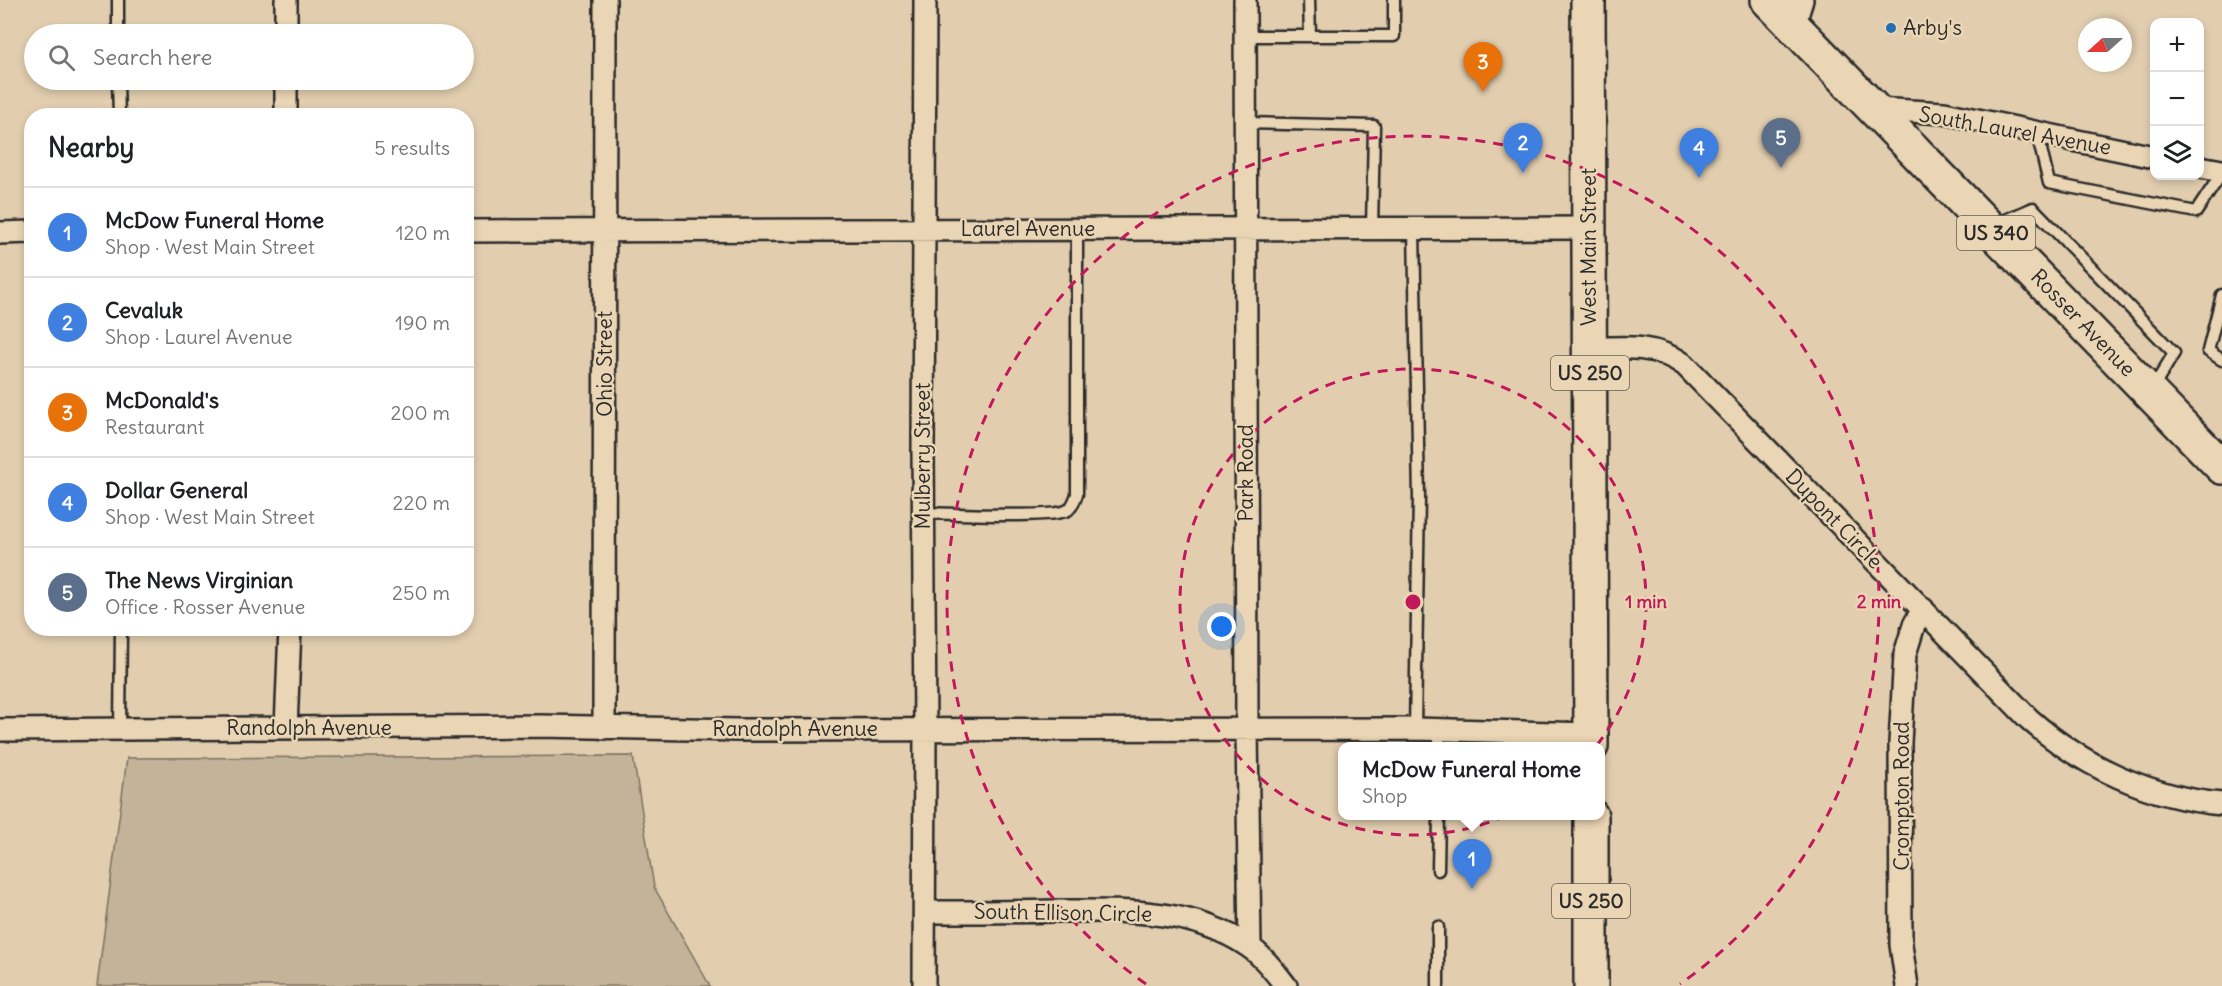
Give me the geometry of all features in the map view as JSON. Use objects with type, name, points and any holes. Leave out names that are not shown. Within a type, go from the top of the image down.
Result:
[{"type":"main road","name":"West Main Street","points":[[1588,0],[1591,740]]},
{"type":"main road","points":[[1588,36],[1594,0]]},
{"type":"main road","name":"Rosser Avenue","points":[[1768,0],[1798,13],[1876,109],[2150,392],[2221,462]]},
{"type":"main road","name":"US 250","points":[[1591,820],[1591,986]]},
{"type":"street","points":[[286,0],[286,24]]},
{"type":"street","name":"Ohio Street","points":[[604,728],[605,0]]},
{"type":"street","name":"Mulberry Street","points":[[924,986],[925,0]]},
{"type":"street","name":"Park Road","points":[[1245,0],[1247,731],[1250,947]]},
{"type":"street","points":[[286,90],[286,108]]},
{"type":"street","name":"South Laurel Avenue","points":[[1876,109],[1944,114],[2150,156]]},
{"type":"street","points":[[2204,168],[2222,172]]},
{"type":"street","name":"Laurel Avenue","points":[[474,231],[1589,228]]},
{"type":"street","points":[[0,233],[24,232]]},
{"type":"street","name":"Dupont Circle","points":[[1589,349],[1630,347],[1653,350],[1665,353],[1685,365],[2029,719],[2067,750],[2128,781],[2156,791],[2182,798],[2222,804]]},
{"type":"street","name":"Crompton Road","points":[[1907,986],[1901,945],[1900,743],[1905,654],[1914,625],[1923,609]]},
{"type":"street","points":[[286,728],[290,636]]},
{"type":"street","name":"Randolph Avenue","points":[[0,730],[604,728],[1247,731],[1415,729],[1439,738],[1591,740]]},
{"type":"street","name":"South Ellison Circle","points":[[925,912],[1131,911],[1156,913],[1204,925],[1250,947],[1286,986]]},
{"type":"lane","points":[[118,0],[118,24]]},
{"type":"lane","points":[[1309,0],[1310,36]]},
{"type":"lane","points":[[1245,36],[1394,36],[1394,0]]},
{"type":"lane","points":[[118,90],[118,108]]},
{"type":"lane","points":[[1245,123],[1374,126],[1372,229]]},
{"type":"lane","points":[[2037,133],[2049,183],[2196,212],[2222,172]]},
{"type":"lane","points":[[1989,226],[2033,208],[2174,353],[2150,392]]},
{"type":"lane","points":[[923,513],[1009,515],[1060,513],[1068,510],[1074,503],[1077,494],[1078,440],[1077,229]]},
{"type":"lane","points":[[1414,229],[1419,498],[1415,729]]},
{"type":"lane","points":[[2222,295],[2208,351],[2222,360]]},
{"type":"lane","points":[[120,729],[121,636]]},
{"type":"lane","points":[[1438,870],[1439,820]]},
{"type":"lane","points":[[1438,927],[1438,986]]},
{"type":"shaded area","points":[[633,756],[654,887],[710,986],[97,986],[127,758]]},
{"type":"place","name":"Arby's","points":[[1891,28]]},
{"type":"place","name":"McDonald's","points":[[1483,92]]},
{"type":"place","name":"The News Virginian","points":[[1781,168]]},
{"type":"place","name":"Cevaluk","points":[[1523,173]]},
{"type":"place","name":"Dollar General","points":[[1699,178]]},
{"type":"place","name":"McDow Funeral Home","points":[[1472,889]]}]
